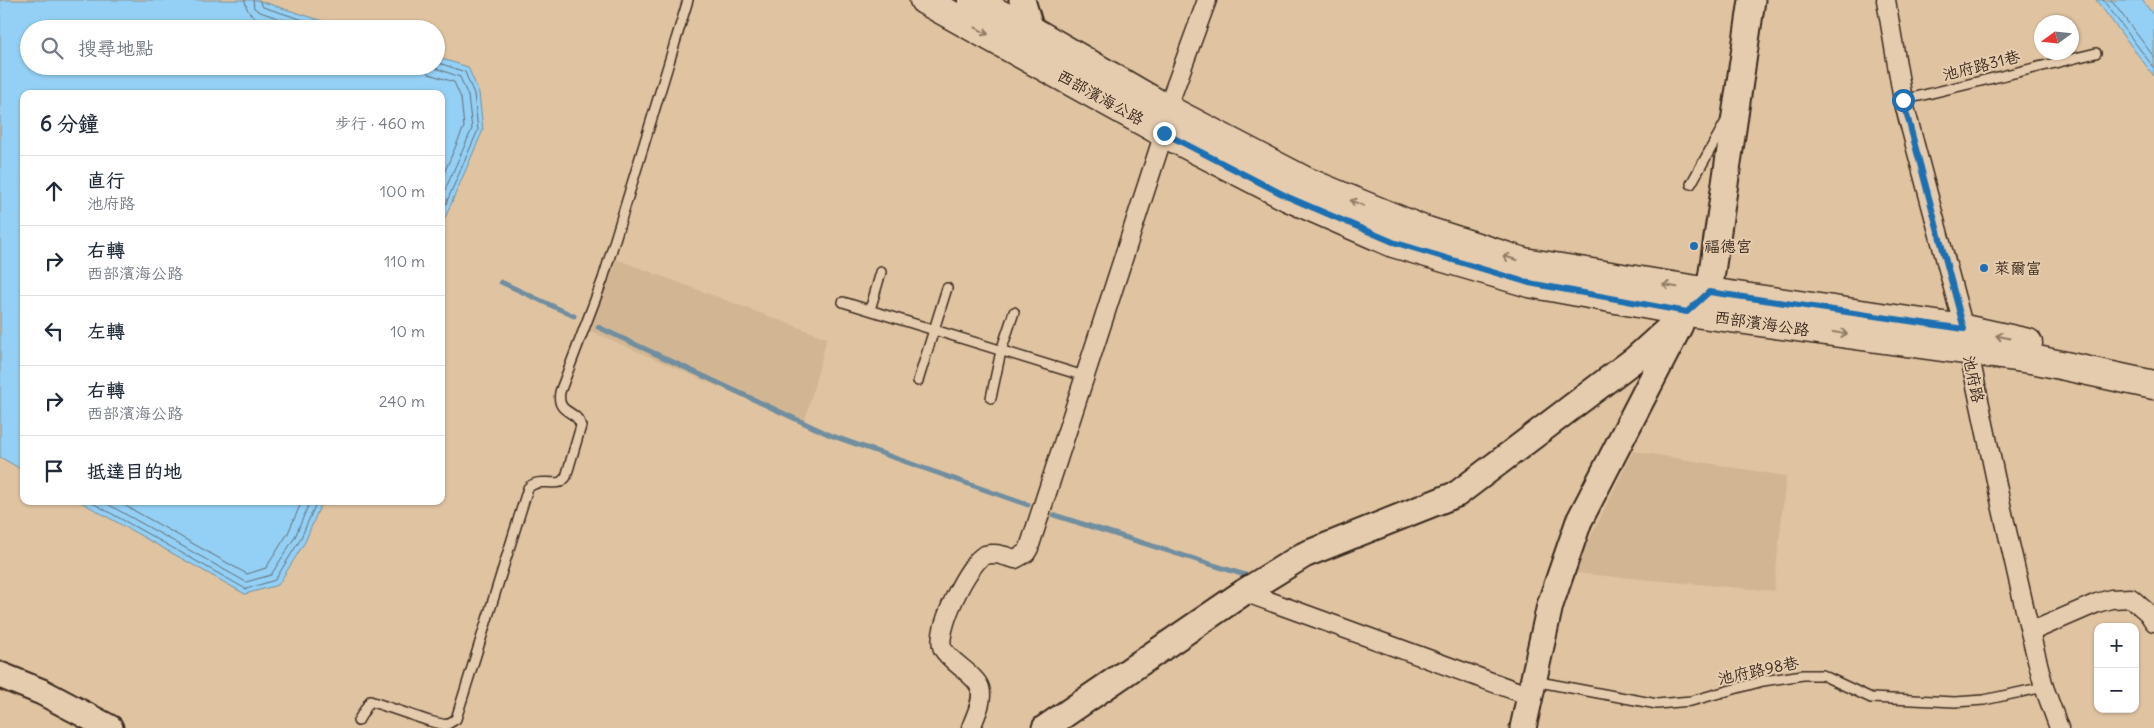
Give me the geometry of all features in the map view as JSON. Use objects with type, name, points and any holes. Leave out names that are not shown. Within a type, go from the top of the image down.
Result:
[{"type":"main road","name":"西部濱海公路","points":[[972,0],[1031,30],[1166,121],[1288,197],[1393,242],[1529,283],[1687,312],[1966,340],[2037,360],[2154,385]]},
{"type":"main road","name":"西部濱海公路","points":[[938,4],[1166,121],[1421,229],[1524,262],[1709,292],[1966,340],[2154,369]]},
{"type":"street","points":[[1022,0],[1031,30]]},
{"type":"street","points":[[971,728],[981,698],[980,686],[943,648],[941,637],[943,624],[950,606],[976,562],[984,556],[996,554],[1014,560],[1026,553],[1207,0]]},
{"type":"street","points":[[1045,728],[1244,592],[1304,555],[1457,494],[1635,359],[1709,292],[1752,0]]},
{"type":"street","name":"池府路","points":[[1886,0],[1903,100],[1966,340],[2030,632],[2044,687],[2059,728]]},
{"type":"street","points":[[1523,728],[1550,605],[1579,521],[1687,312]]},
{"type":"street","points":[[1244,592],[1532,689]]},
{"type":"street","points":[[2030,632],[2096,603],[2111,599],[2131,598],[2148,613],[2154,622]]},
{"type":"street","points":[[0,675],[42,692],[110,728]]},
{"type":"lane","points":[[358,722],[370,701],[446,725],[456,719],[528,488],[532,484],[540,482],[561,482],[566,477],[580,426],[576,417],[559,403],[560,392],[603,279],[688,0]]},
{"type":"lane","name":"池府路31巷","points":[[1903,100],[2096,53]]},
{"type":"lane","points":[[1691,184],[1737,100]]},
{"type":"lane","points":[[870,310],[881,272]]},
{"type":"lane","points":[[918,381],[947,288]]},
{"type":"lane","points":[[843,302],[1084,376]]},
{"type":"lane","points":[[990,398],[1001,351],[1014,312]]},
{"type":"lane","name":"池府路98巷","points":[[1532,689],[1658,704],[1691,701],[1763,681],[1803,675],[1822,676],[1871,698],[1880,699],[1955,702],[1984,700],[2044,687]]},
{"type":"shaded area","points":[[616,259],[827,338],[804,424],[588,330]]},
{"type":"shaded area","points":[[1633,451],[1786,476],[1774,591],[1573,573]]},
{"type":"water","points":[[0,0],[257,0],[320,20],[20,20],[20,75],[445,75],[445,60],[468,67],[479,93],[483,130],[445,218],[445,90],[20,90],[20,469],[0,457]]},
{"type":"water","points":[[2096,0],[2142,0],[2154,16],[2154,76]]},
{"type":"water","points":[[86,505],[320,505],[305,542],[278,585],[245,594]]},
{"type":"waterway","points":[[501,282],[574,316]]},
{"type":"waterway","points":[[598,327],[830,435],[1028,505]]},
{"type":"waterway","points":[[1054,515],[1245,575]]},
{"type":"place","name":"福德宮","points":[[1694,246]]},
{"type":"place","name":"萊爾富","points":[[1984,268]]},
{"type":"route","points":[[1164,133],[1288,197],[1393,242],[1529,283],[1687,312],[1709,292],[1964,329],[1903,100]]}]
